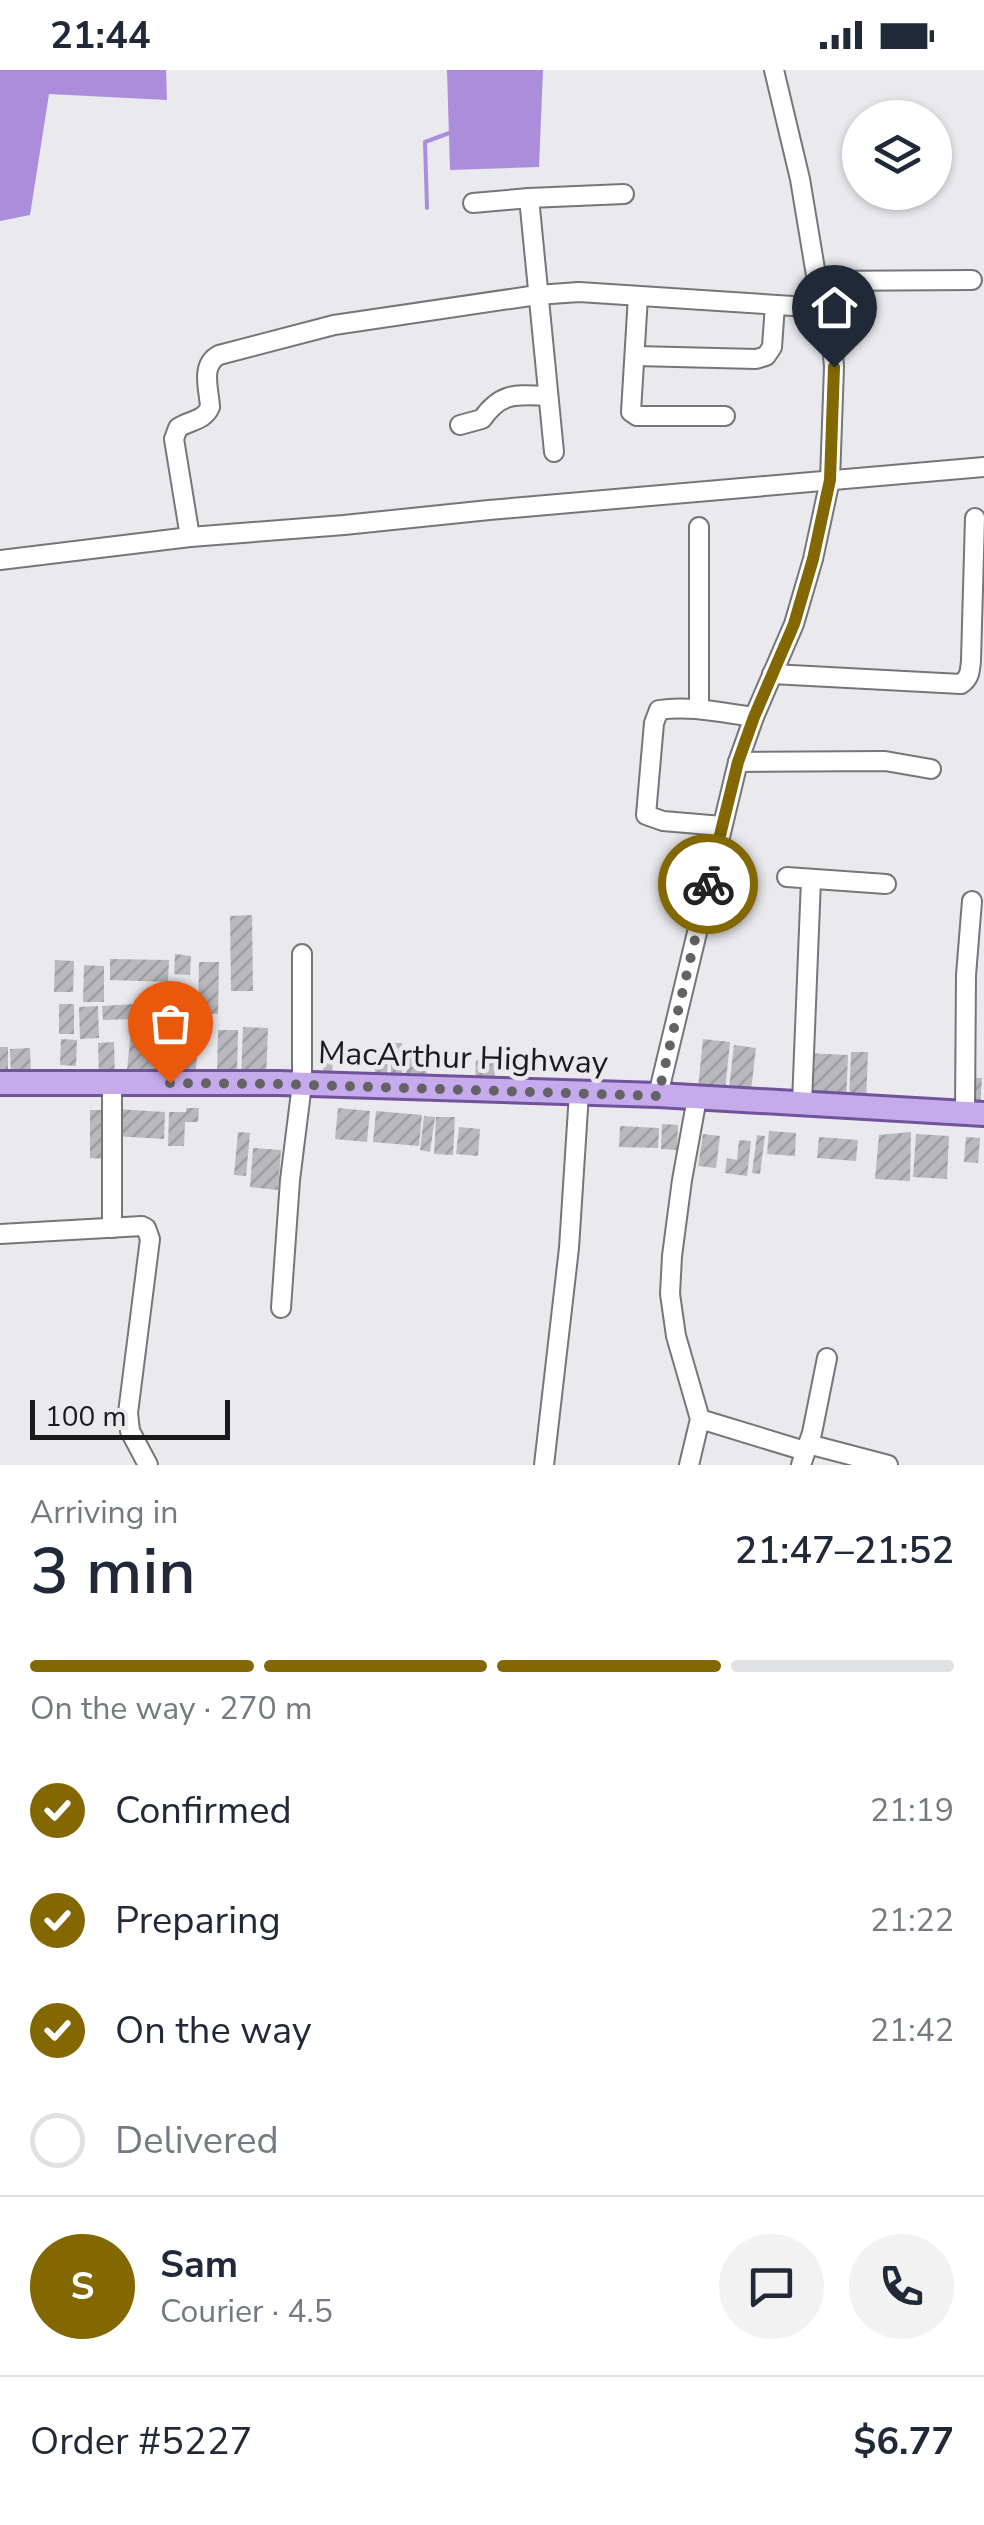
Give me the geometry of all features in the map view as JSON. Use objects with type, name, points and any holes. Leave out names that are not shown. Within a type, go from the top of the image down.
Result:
[{"type":"main road","name":"MacArthur Highway","points":[[0,1084],[302,1084],[658,1096],[975,1114]]},
{"type":"street","points":[[658,1096],[738,762],[798,608],[830,480],[832,343],[774,70]]},
{"type":"street","points":[[473,203],[624,194]]},
{"type":"street","points":[[529,198],[554,452]]},
{"type":"street","points":[[817,281],[972,280]]},
{"type":"street","points":[[190,537],[174,439],[178,428],[208,412],[207,370],[212,358],[334,325],[537,295],[580,292],[824,308]]},
{"type":"street","points":[[638,296],[629,407],[633,414],[726,416]]},
{"type":"street","points":[[636,356],[766,356],[772,347],[775,305]]},
{"type":"street","points":[[460,425],[482,419],[491,407],[508,396],[548,396]]},
{"type":"street","points":[[0,560],[190,537],[984,467]]},
{"type":"street","points":[[772,674],[961,684],[967,680],[971,660],[975,518]]},
{"type":"street","points":[[699,527],[699,709]]},
{"type":"street","points":[[722,826],[646,815],[654,723],[659,710],[672,708],[754,717]]},
{"type":"street","points":[[738,762],[885,760],[931,769]]},
{"type":"street","points":[[787,878],[886,884]]},
{"type":"street","points":[[802,1103],[811,880]]},
{"type":"street","points":[[972,900],[976,941],[966,975],[975,1030],[975,1114]]},
{"type":"street","points":[[281,1308],[302,1084],[302,954]]},
{"type":"street","points":[[112,1082],[112,1228]]},
{"type":"street","points":[[544,1465],[569,1248],[579,1093]]},
{"type":"street","points":[[689,1465],[700,1420],[676,1336],[670,1294],[682,1180],[697,1098]]},
{"type":"street","points":[[0,1234],[146,1228],[150,1239],[128,1414],[130,1431],[148,1465]]},
{"type":"street","points":[[805,1453],[827,1358]]},
{"type":"street","points":[[700,1420],[805,1453],[888,1465]]},
{"type":"shaded area","points":[[0,70],[166,70],[167,100],[49,94],[30,215],[0,221]]},
{"type":"shaded area","points":[[447,70],[543,70],[539,167],[450,170]]},
{"type":"building","points":[[252,915],[253,991],[231,991],[230,916]]},
{"type":"building","points":[[175,954],[191,956],[190,975],[174,974]]},
{"type":"building","points":[[110,959],[169,960],[168,982],[110,980]]},
{"type":"building","points":[[55,960],[74,961],[73,992],[54,992]]},
{"type":"building","points":[[199,962],[219,962],[218,1014],[198,1013]]},
{"type":"building","points":[[84,965],[104,966],[104,1002],[83,1002]]},
{"type":"building","points":[[146,997],[192,997],[192,1016],[146,1015]]},
{"type":"building","points":[[59,1004],[74,1004],[74,1034],[59,1034]]},
{"type":"building","points":[[134,1004],[135,1019],[103,1020],[102,1006]]},
{"type":"building","points":[[98,1006],[99,1038],[80,1039],[79,1007]]},
{"type":"building","points":[[132,1021],[200,1027],[195,1076],[127,1070]]},
{"type":"building","points":[[243,1027],[268,1028],[266,1080],[241,1079]]},
{"type":"building","points":[[218,1030],[238,1030],[237,1077],[217,1076]]},
{"type":"building","points":[[61,1039],[77,1040],[76,1066],[60,1065]]},
{"type":"building","points":[[703,1039],[730,1042],[725,1091],[698,1088]]},
{"type":"building","points":[[114,1042],[115,1077],[99,1078],[98,1043]]},
{"type":"building","points":[[391,1043],[402,1043],[402,1082],[391,1082]]},
{"type":"building","points":[[734,1045],[756,1048],[751,1091],[729,1088]]},
{"type":"building","points":[[0,1047],[8,1047],[8,1077],[0,1078]]},
{"type":"building","points":[[30,1048],[31,1076],[11,1077],[10,1049]]},
{"type":"building","points":[[324,1048],[333,1048],[332,1081],[323,1080]]},
{"type":"building","points":[[851,1052],[868,1052],[866,1104],[849,1103]]},
{"type":"building","points":[[805,1053],[848,1055],[846,1103],[803,1101]]},
{"type":"building","points":[[375,1057],[388,1057],[387,1079],[375,1079]]},
{"type":"building","points":[[407,1058],[427,1058],[426,1083],[406,1082]]},
{"type":"building","points":[[476,1060],[495,1061],[494,1088],[475,1087]]},
{"type":"building","points":[[970,1078],[982,1078],[980,1108],[969,1108]]},
{"type":"building","points":[[186,1108],[199,1108],[198,1122],[185,1122],[184,1146],[168,1146],[169,1112],[186,1112]]},
{"type":"building","points":[[338,1108],[370,1111],[367,1142],[335,1139]]},
{"type":"building","points":[[116,1109],[165,1112],[164,1139],[114,1136]]},
{"type":"building","points":[[90,1110],[106,1110],[106,1159],[90,1158]]},
{"type":"building","points":[[376,1111],[422,1115],[419,1146],[373,1142]]},
{"type":"building","points":[[424,1116],[435,1117],[430,1152],[420,1150]]},
{"type":"building","points":[[436,1117],[455,1117],[453,1155],[434,1154]]},
{"type":"building","points":[[662,1124],[678,1125],[677,1150],[661,1149]]},
{"type":"building","points":[[620,1126],[659,1128],[658,1148],[619,1147]]},
{"type":"building","points":[[459,1127],[480,1129],[478,1156],[456,1154]]},
{"type":"building","points":[[769,1131],[796,1133],[795,1156],[767,1154]]},
{"type":"building","points":[[238,1132],[250,1133],[246,1176],[234,1175]]},
{"type":"building","points":[[911,1132],[910,1181],[875,1179],[879,1135]]},
{"type":"building","points":[[703,1134],[720,1136],[716,1168],[698,1166]]},
{"type":"building","points":[[916,1134],[949,1136],[947,1179],[913,1177]]},
{"type":"building","points":[[757,1135],[765,1136],[760,1174],[752,1173]]},
{"type":"building","points":[[819,1137],[858,1140],[856,1161],[817,1158]]},
{"type":"building","points":[[966,1137],[980,1138],[978,1163],[964,1162]]},
{"type":"building","points":[[739,1140],[751,1141],[747,1176],[725,1173],[727,1158],[737,1160]]},
{"type":"building","points":[[253,1148],[281,1150],[278,1190],[250,1187]]},
{"type":"waterway","points":[[427,208],[425,142],[452,132]]},
{"type":"way so far","points":[[170,1083],[658,1096],[708,884]]},
{"type":"route","points":[[708,884],[738,762],[794,624],[813,559],[830,480],[834,367]]}]
